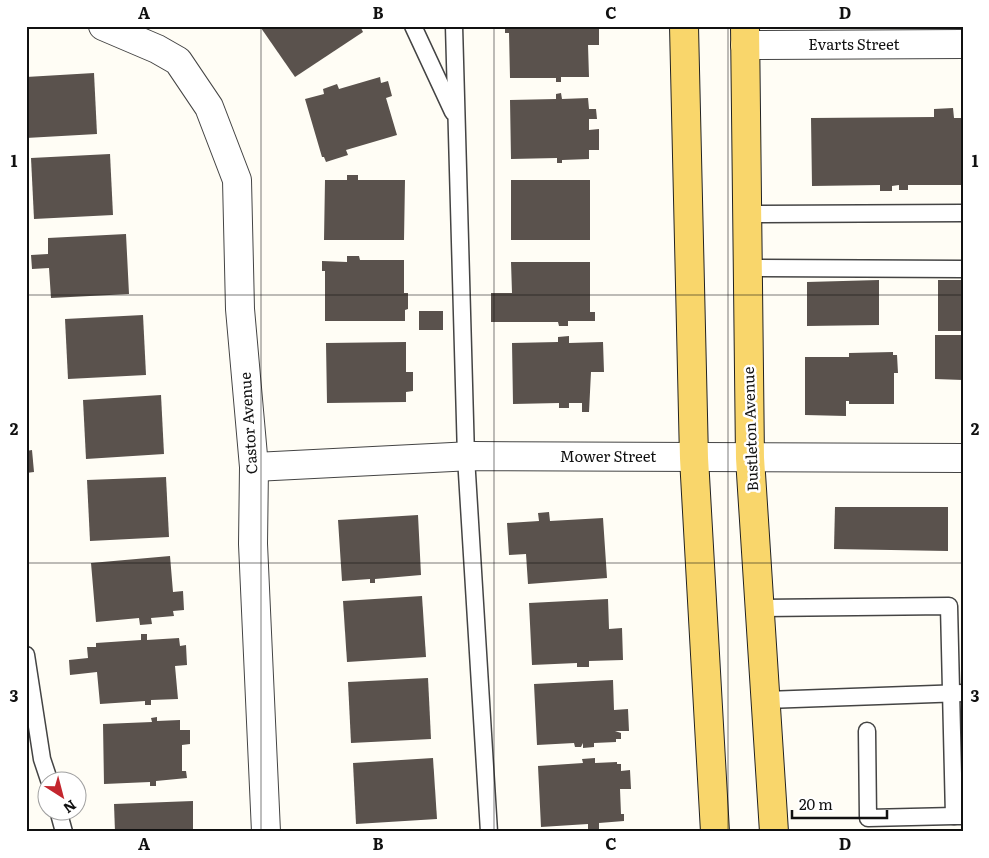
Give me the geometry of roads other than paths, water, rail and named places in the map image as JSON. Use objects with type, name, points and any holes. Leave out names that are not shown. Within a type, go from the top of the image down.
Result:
[{"type":"main road","points":[[684,26],[694,458],[715,832]]},
{"type":"main road","name":"Bustleton Avenue","points":[[745,36],[750,458],[762,608],[774,832]]},
{"type":"street","name":"Castor Avenue","points":[[103,26],[150,46],[178,61],[209,107],[237,180],[240,309],[254,467],[253,544],[266,832]]},
{"type":"street","name":"Evarts Street","points":[[745,36],[963,44]]},
{"type":"street","name":"Mower Street","points":[[254,467],[466,457],[963,458]]},
{"type":"lane","points":[[413,26],[457,121]]},
{"type":"lane","points":[[454,26],[466,457],[489,832]]},
{"type":"lane","points":[[747,214],[963,213]]},
{"type":"lane","points":[[748,268],[963,270]]},
{"type":"lane","points":[[762,608],[949,606],[957,693],[958,816],[868,818],[867,731]]},
{"type":"lane","points":[[26,655],[42,759],[46,770]]},
{"type":"lane","points":[[766,700],[957,693]]}]
